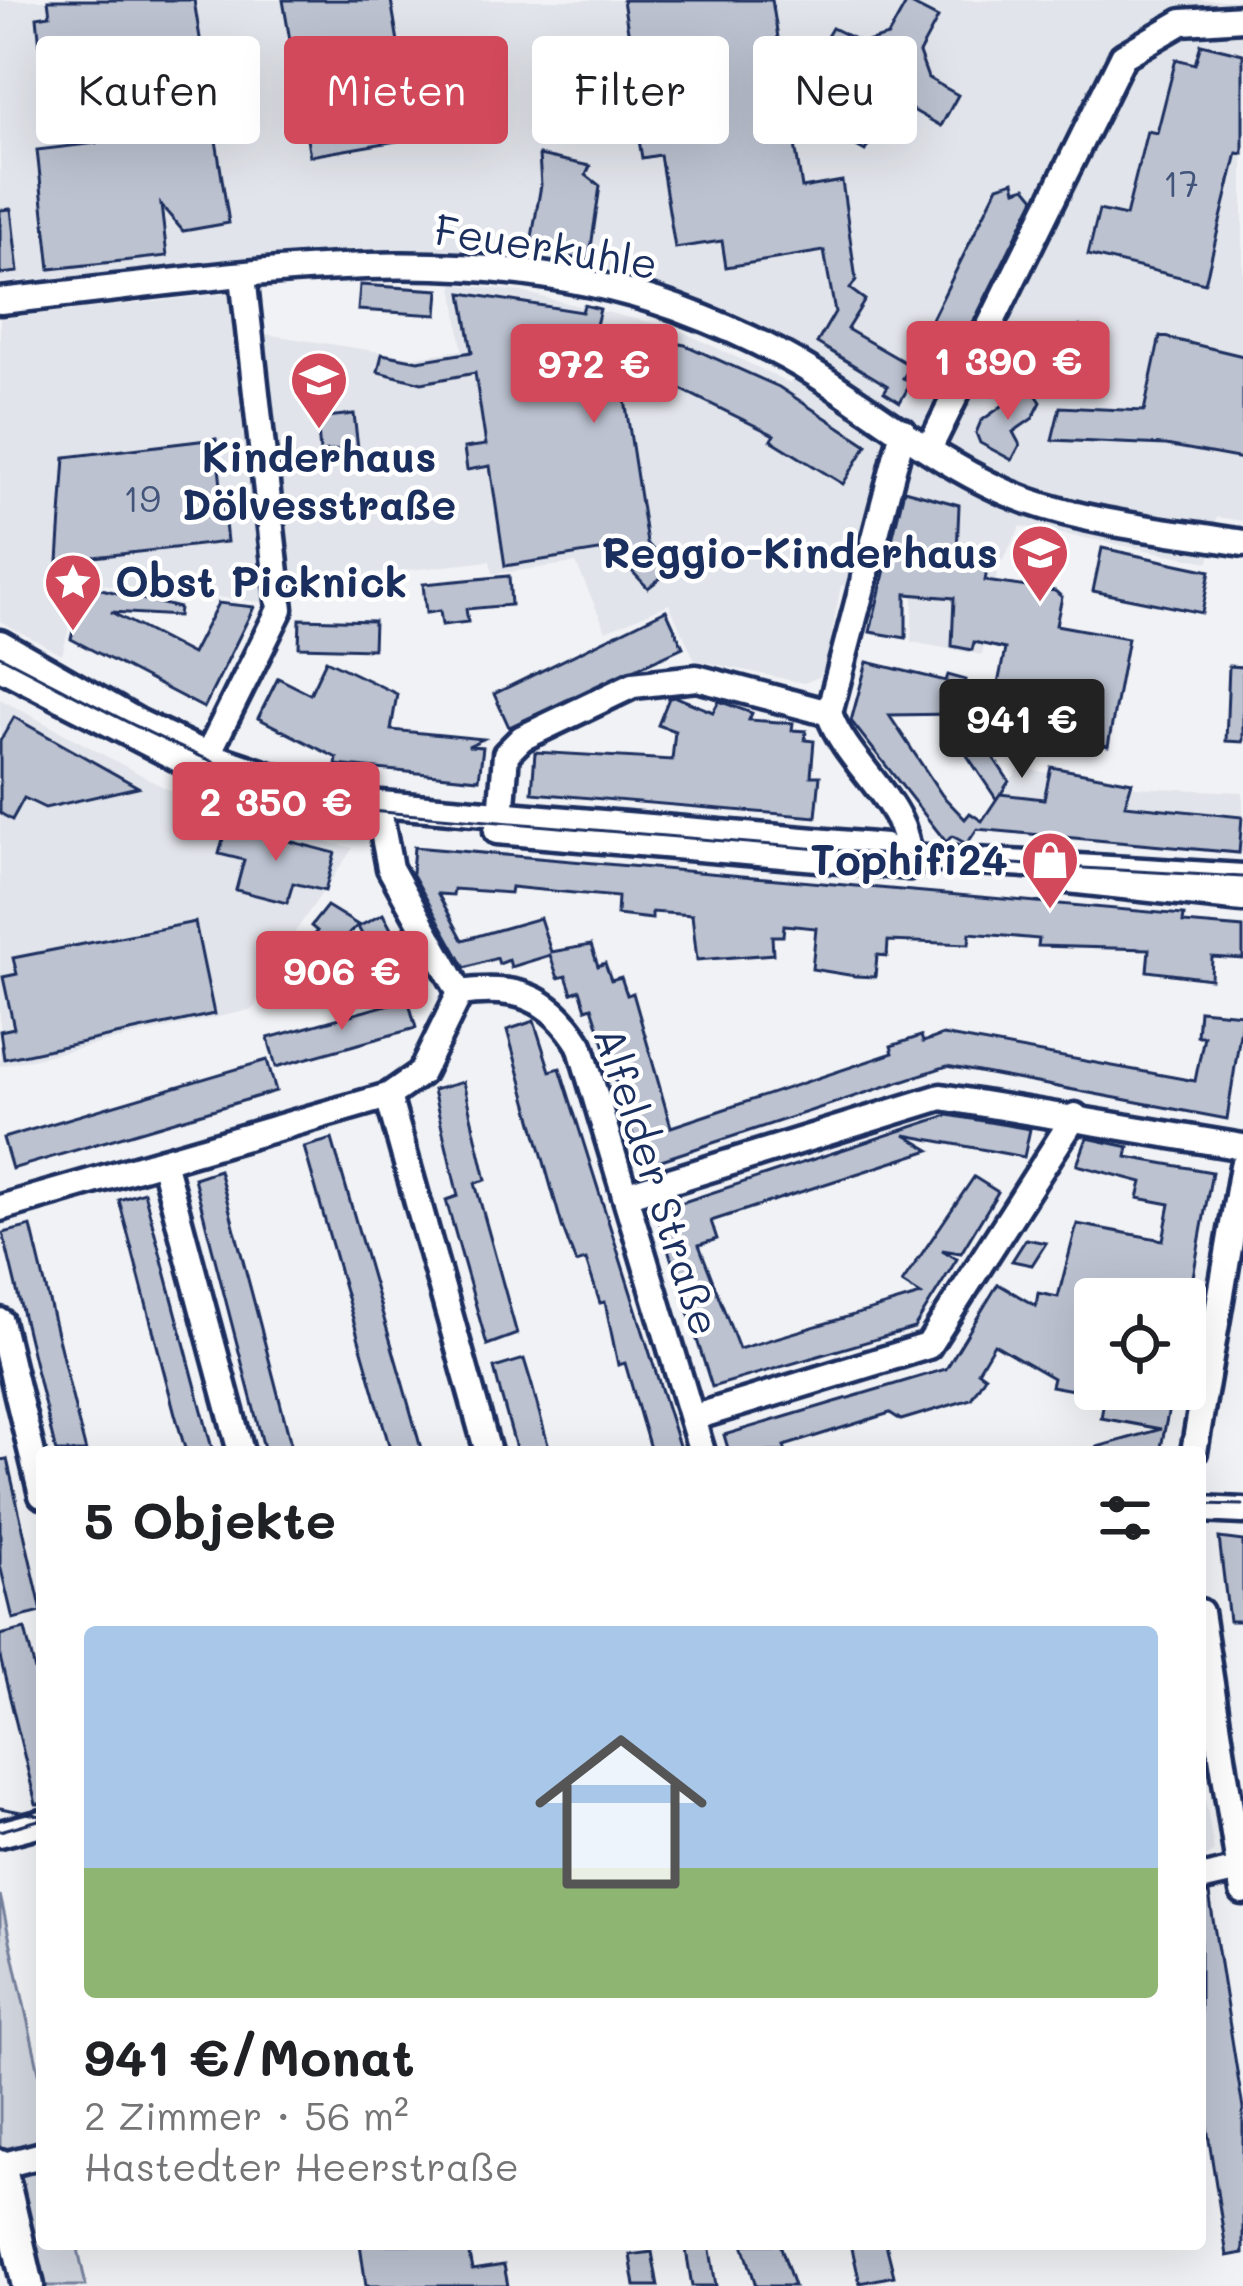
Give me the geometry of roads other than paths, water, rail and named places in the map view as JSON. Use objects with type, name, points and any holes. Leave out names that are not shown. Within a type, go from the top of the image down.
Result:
[{"type":"main road","points":[[0,2165],[28,2286]]},
{"type":"street","points":[[928,449],[1124,56],[1182,22],[1243,18]]},
{"type":"street","name":"Feuerkuhle","points":[[0,301],[386,263],[469,267],[603,288],[678,308],[811,371],[928,449],[1027,501],[1098,519],[1243,543]]},
{"type":"street","points":[[204,762],[280,609],[243,276]]},
{"type":"street","points":[[903,431],[829,713],[836,734],[897,815],[909,861]]},
{"type":"street","points":[[0,643],[204,762],[346,801],[501,823],[909,861],[1243,899]]},
{"type":"street","points":[[0,668],[311,808],[381,821],[501,823]]},
{"type":"street","points":[[501,823],[506,754],[522,738],[633,685],[697,678],[829,713]]},
{"type":"street","points":[[0,1208],[388,1096],[421,1073],[460,994],[390,868],[381,821]]},
{"type":"street","points":[[909,861],[1243,877]]},
{"type":"street","name":"Alfelder Straße","points":[[460,994],[498,988],[542,999],[580,1045],[700,1446]]},
{"type":"street","points":[[388,1096],[486,1446]]},
{"type":"street","points":[[625,1196],[941,1096],[1243,1147]]},
{"type":"street","points":[[692,1418],[928,1346],[1075,1116]]},
{"type":"street","points":[[163,1161],[239,1446]]},
{"type":"street","points":[[1195,1446],[1243,1166]]},
{"type":"street","points":[[0,1321],[36,1470]]},
{"type":"street","points":[[1206,1509],[1243,1511]]},
{"type":"street","points":[[1206,1650],[1242,1877],[1206,1880]]},
{"type":"street","points":[[0,1834],[36,1824]]},
{"type":"street","points":[[0,2165],[36,2157]]},
{"type":"tram line","points":[[0,656],[225,767],[370,811],[961,861],[1243,877]]},
{"type":"tram line","points":[[1206,1504],[1243,1505]]},
{"type":"tram line","points":[[0,1808],[36,1815]]},
{"type":"tram line","points":[[0,1831],[36,1821]]},
{"type":"place","name":"Kinderhaus Dölvesstraße","points":[[319,431]]},
{"type":"place","name":"Reggio-Kinderhaus","points":[[1040,604]]},
{"type":"place","name":"Obst Picknick","points":[[73,633]]},
{"type":"place","name":"Tophifi24","points":[[1050,911]]}]
